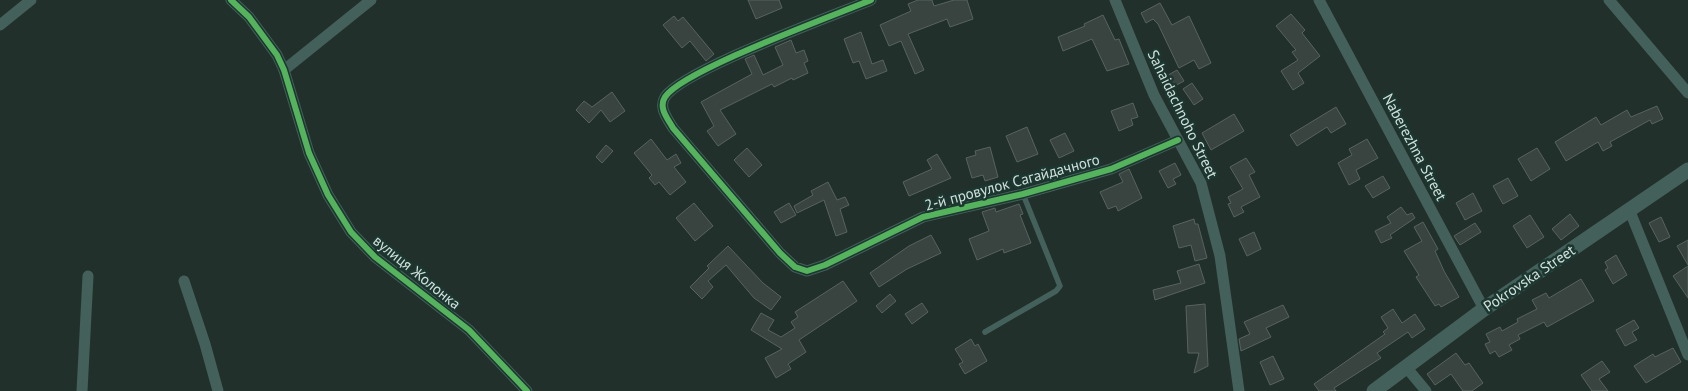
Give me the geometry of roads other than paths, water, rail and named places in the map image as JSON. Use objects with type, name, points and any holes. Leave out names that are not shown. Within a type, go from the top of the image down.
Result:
[{"type":"street","points":[[0,25],[32,0]]},
{"type":"street","name":"вулиця Жолонка","points":[[231,0],[249,17],[277,55],[284,70],[309,153],[328,195],[352,232],[375,257],[469,330],[527,391]]},
{"type":"street","points":[[284,70],[371,0]]},
{"type":"street","name":"2-й провулок Сагайдачного","points":[[870,0],[697,73],[665,97],[662,104],[663,111],[673,128],[780,253],[795,267],[807,270],[825,265],[923,217],[1023,194],[1111,169],[1178,140]]},
{"type":"street","name":"Sahaidachnoho Street","points":[[1115,0],[1154,95],[1201,183],[1220,256],[1239,391]]},
{"type":"street","name":"Naberezhna Street","points":[[1319,0],[1484,309]]},
{"type":"street","points":[[1609,0],[1688,93]]},
{"type":"street","name":"Pokrovska Street","points":[[1374,391],[1484,309],[1688,170]]},
{"type":"street","points":[[1629,209],[1688,355]]},
{"type":"street","points":[[82,391],[88,276]]},
{"type":"street","points":[[184,281],[206,344],[218,391]]},
{"type":"street","points":[[1406,367],[1426,391]]},
{"type":"lane","points":[[984,332],[1056,292],[1060,286],[1023,194]]}]
